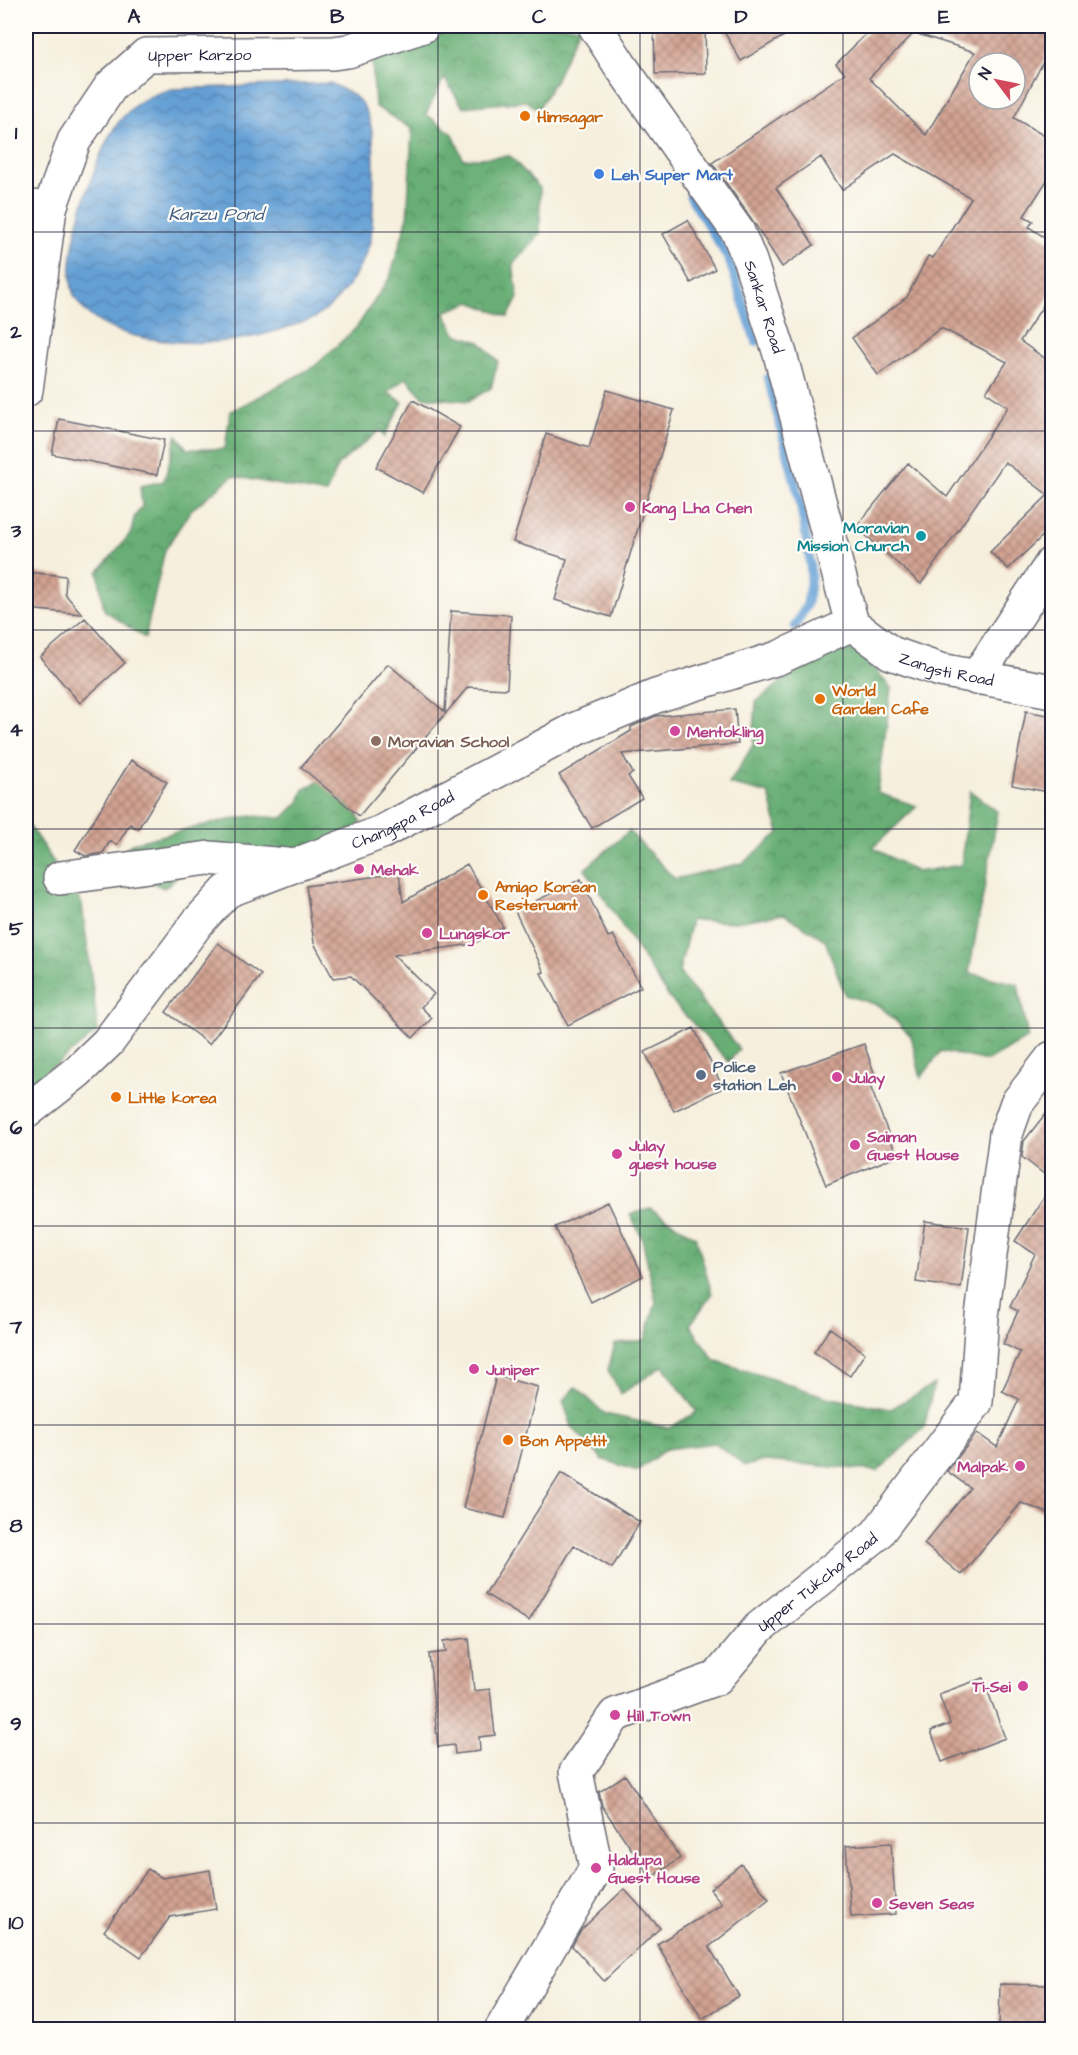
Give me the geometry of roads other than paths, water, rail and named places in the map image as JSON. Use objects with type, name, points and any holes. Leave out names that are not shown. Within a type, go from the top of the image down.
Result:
[{"type":"street","name":"Upper Karzoo","points":[[26,390],[38,207],[74,141],[111,86],[146,55],[333,53],[348,51],[423,26]]},
{"type":"street","name":"Sankar Road","points":[[595,26],[738,232],[750,261],[780,354],[852,624]]},
{"type":"street","points":[[976,678],[1053,563]]},
{"type":"street","name":"Zangsti Road","points":[[852,624],[891,653],[940,670],[1053,691]]},
{"type":"street","name":"Changspa Road","points":[[26,1112],[78,1071],[108,1042],[198,922],[228,891],[382,832],[576,729],[656,696],[778,658],[852,624]]},
{"type":"street","points":[[60,878],[209,858],[294,866]]},
{"type":"street","name":"Upper Tukcha Road","points":[[501,2030],[596,1868],[576,1772],[615,1715],[717,1678],[759,1628],[876,1535],[976,1402],[982,1316],[1006,1134],[1017,1103],[1053,1058]]},
{"type":"water","name":"Karzu Pond","points":[[330,83],[354,96],[366,111],[372,131],[374,163],[373,220],[369,245],[351,282],[330,306],[314,318],[287,328],[246,338],[210,342],[144,338],[102,324],[86,312],[75,297],[71,282],[71,262],[80,214],[104,146],[129,111],[149,97],[172,89]]},
{"type":"waterway","points":[[690,196],[729,260],[756,342]]},
{"type":"waterway","points":[[768,378],[800,502],[809,555],[811,576],[807,604],[795,626]]},
{"type":"place","name":"Himsagar","points":[[525,116]]},
{"type":"place","name":"Leh Super Mart","points":[[599,174]]},
{"type":"place","name":"Kang Lha Chen","points":[[630,507]]},
{"type":"place","name":"Moravian Mission Church","points":[[921,536]]},
{"type":"place","name":"World Garden Cafe","points":[[820,699]]},
{"type":"place","name":"Mentokling","points":[[675,731]]},
{"type":"place","name":"Moravian School","points":[[376,741]]},
{"type":"place","name":"Mehak","points":[[359,869]]},
{"type":"place","name":"Amigo Korean Resteruant","points":[[483,895]]},
{"type":"place","name":"Lungskor","points":[[427,933]]},
{"type":"place","name":"Police station Leh","points":[[701,1075]]},
{"type":"place","name":"Julay","points":[[837,1077]]},
{"type":"place","name":"Little korea","points":[[116,1097]]},
{"type":"place","name":"Saiman Guest House","points":[[855,1145]]},
{"type":"place","name":"Julay guest house","points":[[617,1154]]},
{"type":"place","name":"Juniper","points":[[474,1369]]},
{"type":"place","name":"Bon Appétit","points":[[508,1440]]},
{"type":"place","name":"Malpak","points":[[1020,1466]]},
{"type":"place","name":"Ti-Sei","points":[[1023,1686]]},
{"type":"place","name":"Hill Town","points":[[615,1715]]},
{"type":"place","name":"Haldupa Guest House","points":[[596,1868]]},
{"type":"place","name":"Seven Seas","points":[[877,1903]]}]
